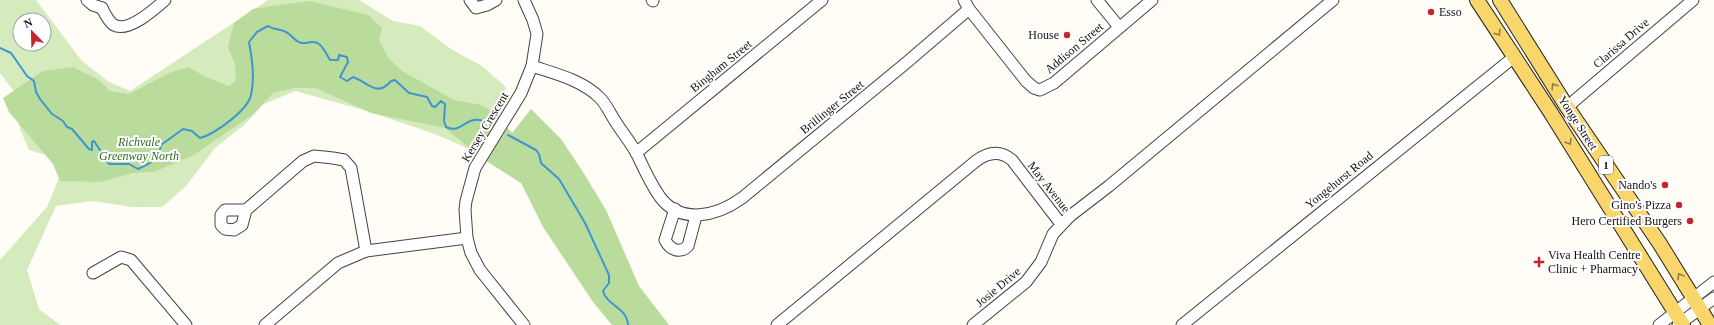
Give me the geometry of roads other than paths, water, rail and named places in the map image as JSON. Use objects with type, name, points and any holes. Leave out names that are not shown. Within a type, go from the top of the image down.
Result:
[{"type":"main road","name":"Yonge Street","points":[[1477,0],[1551,113],[1679,321]]},
{"type":"main road","name":"Yonge Street","points":[[1500,0],[1568,107],[1660,244],[1710,325]]},
{"type":"street","points":[[87,0],[93,5],[104,4],[106,16],[113,24],[123,27],[132,24],[165,0]]},
{"type":"street","points":[[470,0],[476,8],[488,5],[496,0]]},
{"type":"street","name":"Kersey Crescent","points":[[524,0],[533,20],[537,34],[532,66],[526,82],[504,122],[475,168],[471,179],[465,210],[467,238],[471,253],[480,270],[524,325]]},
{"type":"street","name":"Bingham Street","points":[[636,153],[822,0]]},
{"type":"street","points":[[1097,0],[1118,27]]},
{"type":"street","name":"Addison Street","points":[[966,4],[1026,81],[1036,90],[1047,87],[1054,82],[1152,0]]},
{"type":"street","name":"May Avenue","points":[[777,325],[976,162],[990,154],[998,153],[1006,155],[1012,160],[1061,224],[1333,0]]},
{"type":"street","name":"Clarissa Drive","points":[[1568,107],[1693,0]]},
{"type":"street","name":"Brillinger Street","points":[[696,216],[724,209],[742,198],[906,63],[966,4]]},
{"type":"street","name":"Yongehurst Road","points":[[1182,325],[1514,57]]},
{"type":"street","points":[[532,66],[583,84],[602,100],[636,153],[647,177],[661,198],[675,209],[696,216],[688,246],[682,251],[676,251],[671,248],[665,240],[675,209]]},
{"type":"street","points":[[246,210],[303,161],[314,156],[344,160],[351,168],[366,251]]},
{"type":"street","name":"Josie Drive","points":[[973,325],[1026,282],[1034,272],[1053,234],[1061,224]]},
{"type":"street","points":[[265,325],[338,263],[366,251],[467,238]]},
{"type":"street","points":[[92,273],[121,257],[131,260],[186,325]]},
{"type":"street","points":[[1659,325],[1679,321],[1696,304],[1714,282]]},
{"type":"street","points":[[1696,304],[1714,298]]},
{"type":"waterway","points":[[0,48],[11,53],[27,76],[34,81],[36,92],[52,114],[63,121],[67,127],[72,129],[89,149],[92,150],[92,142],[94,141],[109,164],[129,164],[138,169],[153,160],[158,154],[161,145],[183,129],[192,131],[200,138],[222,127],[238,114],[249,101],[253,82],[249,42],[257,32],[268,26],[286,32],[301,43],[317,43],[322,47],[330,60],[338,60],[339,55],[347,57],[348,62],[340,77],[347,81],[353,77],[377,89],[386,86],[391,81],[395,80],[409,93],[427,97],[432,106],[435,107],[441,101],[445,104],[444,121],[446,127],[452,129],[461,127],[473,120],[486,122]]},
{"type":"waterway","points":[[508,135],[536,150],[539,154],[541,163],[559,179],[585,223],[609,275],[609,283],[603,291],[605,296],[621,310],[627,319],[628,325]]},
{"type":"place","name":"Esso","points":[[1431,12]]},
{"type":"place","name":"House","points":[[1067,35]]},
{"type":"place","name":"Nando's","points":[[1665,185]]},
{"type":"place","name":"Gino's Pizza","points":[[1679,205]]},
{"type":"place","name":"Hero Certified Burgers","points":[[1690,221]]},
{"type":"place","name":"Viva Health Centre Clinic + Pharmacy","points":[[1539,262]]},
{"type":"park label","name":"Richvale Greenway North","points":[[139,149]]}]
